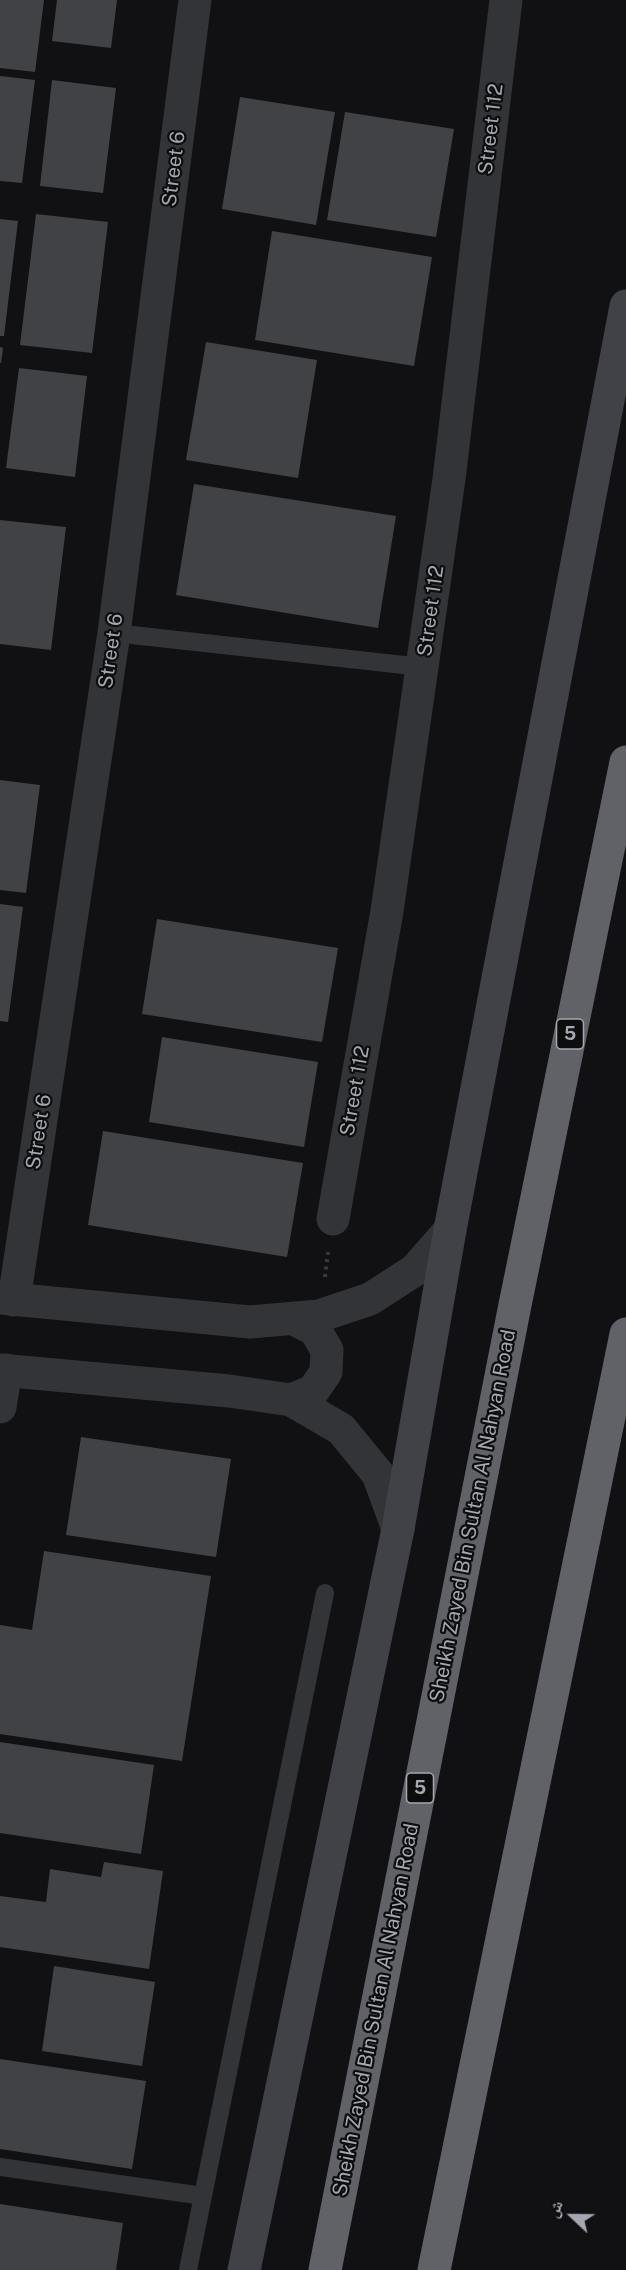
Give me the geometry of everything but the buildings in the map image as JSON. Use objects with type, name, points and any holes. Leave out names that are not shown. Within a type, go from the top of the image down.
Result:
[{"type":"highway","name":"Sheikh Zayed Bin Sultan Al Nahyan Road","points":[[325,2270],[515,1305],[626,762]]},
{"type":"highway","points":[[434,2270],[626,1334]]},
{"type":"main road","points":[[244,2270],[398,1529],[450,1230],[626,306]]},
{"type":"street","name":"Street 6","points":[[7,1299],[114,633],[195,0]]},
{"type":"street","name":"Street 112","points":[[333,1219],[387,911],[451,467],[506,0]]},
{"type":"street","points":[[7,1299],[250,1322],[307,1317],[370,1299],[415,1270],[450,1230]]},
{"type":"street","points":[[291,1400],[313,1391],[326,1372],[327,1350],[307,1317]]},
{"type":"street","points":[[0,1407],[3,1370],[229,1391],[291,1400],[341,1429],[378,1474],[398,1529]]},
{"type":"lane","points":[[114,633],[422,667]]},
{"type":"lane","points":[[188,2270],[325,1593]]},
{"type":"lane","points":[[0,2167],[203,2196]]},
{"type":"path","points":[[307,1317],[333,1219]]}]
